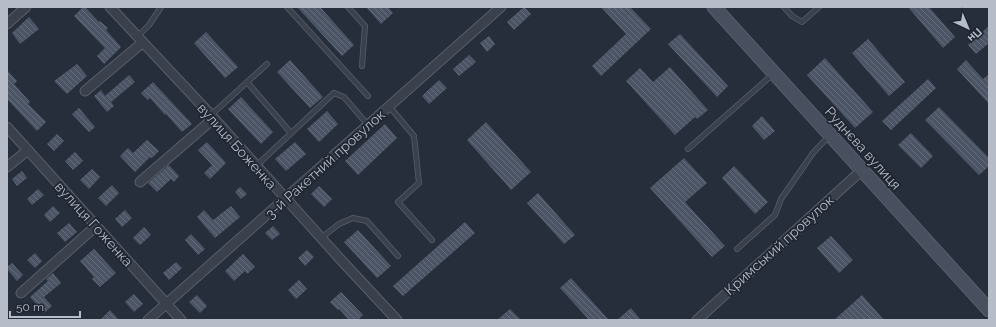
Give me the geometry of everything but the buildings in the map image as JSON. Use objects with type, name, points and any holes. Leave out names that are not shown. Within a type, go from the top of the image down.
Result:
[{"type":"street","points":[[7,24],[26,7]]},
{"type":"street","name":"вулиця Боженка","points":[[110,7],[397,320]]},
{"type":"street","name":"3-й Ракетний провулок","points":[[148,320],[501,7]]},
{"type":"street","name":"Руднєва вулиця","points":[[714,7],[989,310]]},
{"type":"street","points":[[85,91],[139,40]]},
{"type":"street","points":[[140,182],[212,117]]},
{"type":"street","name":"вулиця Гоженка","points":[[7,127],[181,320]]},
{"type":"street","points":[[7,167],[28,150]]},
{"type":"street","name":"Кримський провулок","points":[[696,320],[862,170]]},
{"type":"street","points":[[21,294],[96,226]]},
{"type":"lane","points":[[139,40],[161,7]]},
{"type":"lane","points":[[287,7],[368,96]]},
{"type":"lane","points":[[348,7],[365,26],[362,66]]},
{"type":"lane","points":[[784,7],[792,16],[802,22],[819,7]]},
{"type":"lane","points":[[212,117],[267,64]]},
{"type":"lane","points":[[688,149],[774,73]]},
{"type":"lane","points":[[247,82],[292,133]]},
{"type":"lane","points":[[256,166],[334,93],[344,97],[368,125]]},
{"type":"lane","points":[[389,106],[414,136],[419,183],[398,202],[432,240]]},
{"type":"lane","points":[[737,249],[775,215],[785,193],[813,153],[830,135]]},
{"type":"lane","points":[[321,238],[339,224],[353,218],[366,221],[398,256]]}]
